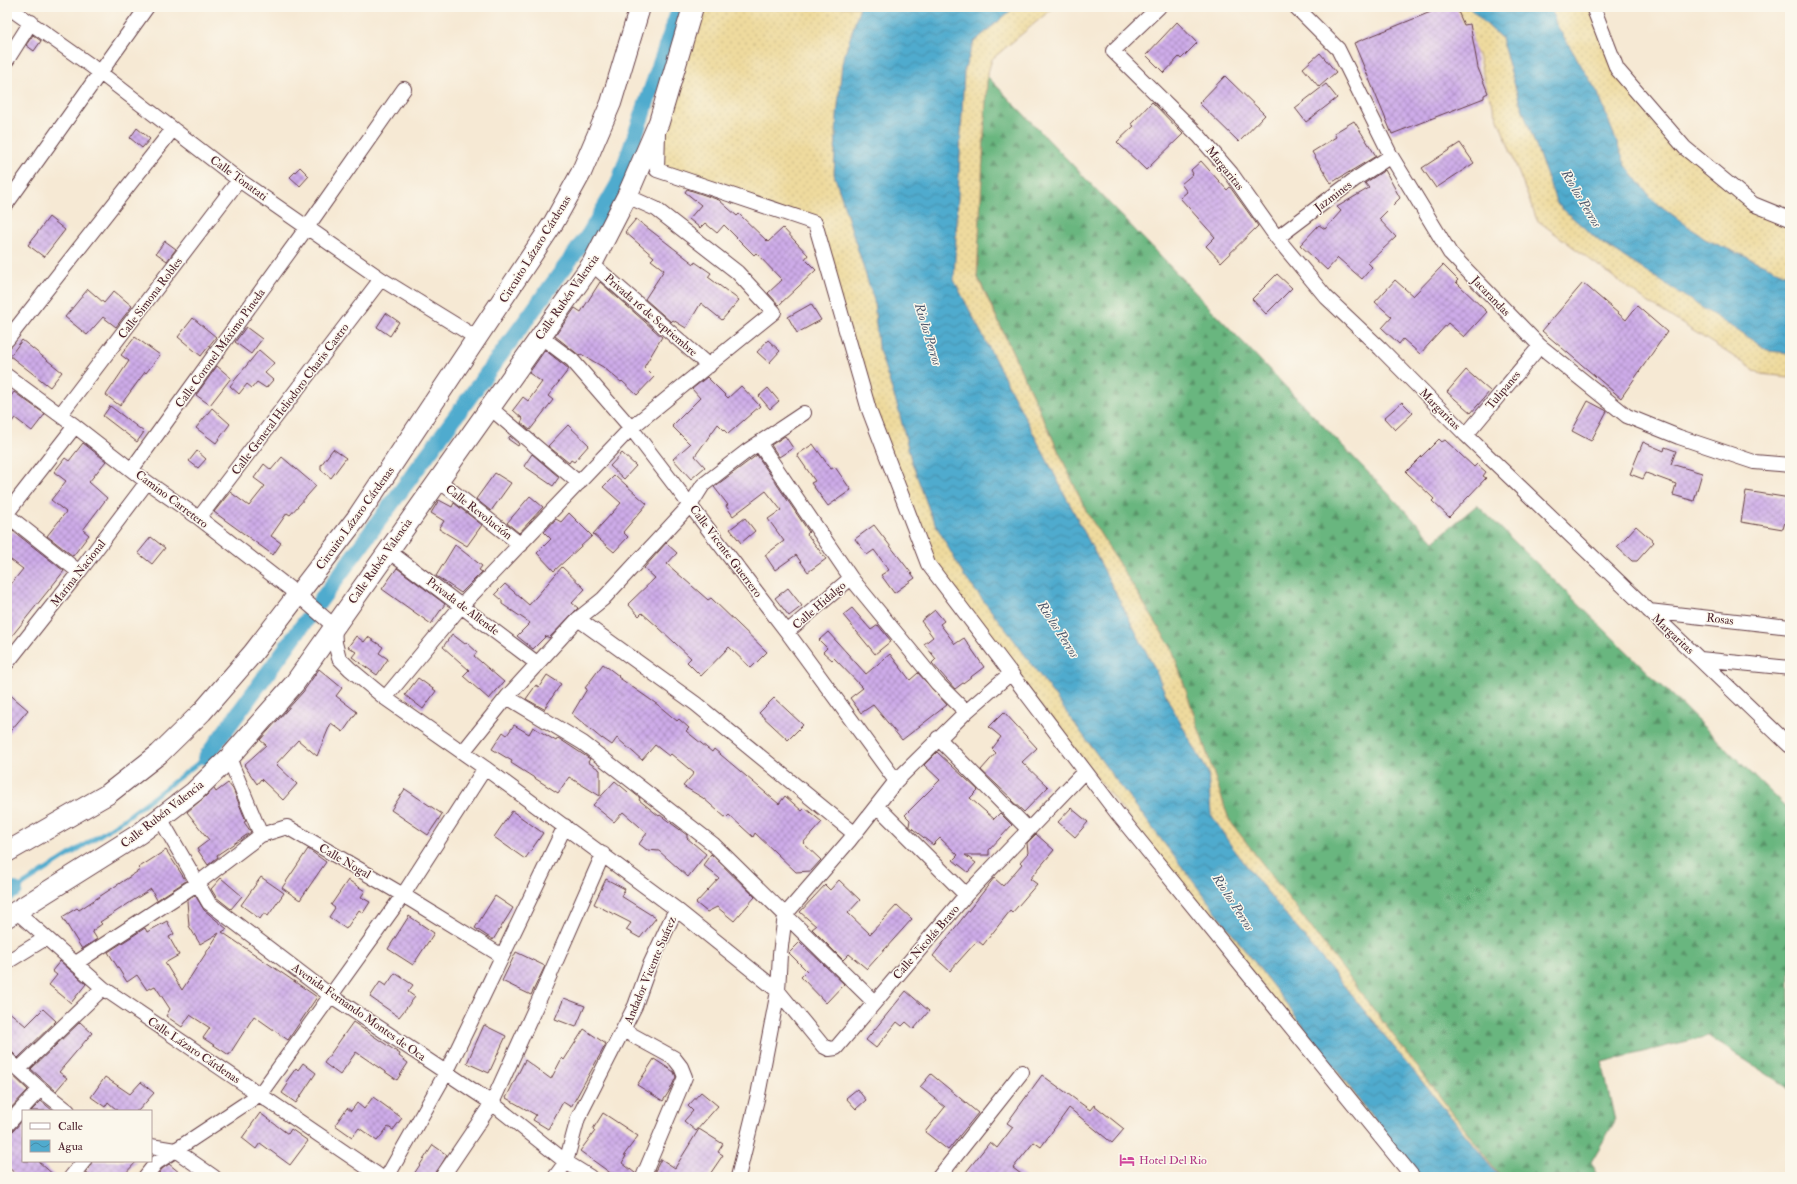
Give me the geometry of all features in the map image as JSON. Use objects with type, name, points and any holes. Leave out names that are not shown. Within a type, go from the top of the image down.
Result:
[{"type":"street","name":"Calle Tonatati","points":[[8,7],[100,72],[239,180],[308,226],[381,278],[477,338]]},
{"type":"street","points":[[7,203],[147,7]]},
{"type":"street","name":"Circuito Lázaro Cárdenas","points":[[9,848],[108,794],[159,754],[202,712],[300,598],[356,519],[554,222],[581,173],[611,103],[640,7]]},
{"type":"street","points":[[693,7],[659,122],[657,170],[815,223],[869,410],[928,564],[1117,812],[1413,1177]]},
{"type":"street","name":"Margaritas","points":[[1159,7],[1113,51],[1199,136],[1231,173],[1277,238],[1326,297],[1381,349],[1466,435],[1790,746]]},
{"type":"street","name":"Jacarandas","points":[[1296,7],[1338,49],[1391,156],[1450,253],[1540,346],[1627,416],[1679,437],[1754,462],[1790,465]]},
{"type":"street","points":[[1593,7],[1617,69],[1685,148],[1753,204],[1790,219]]},
{"type":"street","points":[[7,60],[31,22]]},
{"type":"street","name":"Calle Coronel Máximo Pineda","points":[[132,469],[308,226],[404,88]]},
{"type":"street","name":"Calle Rubén Valencia","points":[[12,914],[139,834],[194,792],[229,758],[294,684],[331,624],[388,550],[592,264],[627,196],[659,122]]},
{"type":"street","points":[[7,340],[173,130]]},
{"type":"street","name":"Jazmines","points":[[1277,238],[1354,180],[1391,156]]},
{"type":"street","name":"Calle Simona Robles","points":[[60,415],[239,180]]},
{"type":"street","points":[[385,698],[462,605],[521,545],[631,428],[774,312],[737,272],[656,209],[627,196]]},
{"type":"street","name":"Privada 16 de Septiembre","points":[[592,264],[709,366]]},
{"type":"street","name":"Calle General Heliodoro Charis Castro","points":[[199,518],[381,278]]},
{"type":"street","name":"Calle Vicente Guerrero","points":[[540,336],[572,360],[631,428],[691,504],[896,781]]},
{"type":"street","name":"Tulipanes","points":[[1466,435],[1540,346]]},
{"type":"street","name":"Camino Carretero","points":[[7,376],[76,426],[147,482],[199,518],[331,624]]},
{"type":"street","points":[[489,407],[579,483]]},
{"type":"street","points":[[463,752],[507,697],[578,619],[603,599],[691,504],[703,485],[759,443],[804,413]]},
{"type":"street","points":[[76,426],[7,514],[79,572]]},
{"type":"street","points":[[759,443],[851,578],[937,683],[966,712]]},
{"type":"street","name":"Calle Revolución","points":[[438,480],[521,545]]},
{"type":"street","name":"Marina Nacional","points":[[7,663],[79,572],[147,482]]},
{"type":"street","name":"Privada de Allende","points":[[388,550],[538,664]]},
{"type":"street","name":"Calle Hidalgo","points":[[787,632],[851,578]]},
{"type":"street","name":"Rosas","points":[[1649,611],[1790,627]]},
{"type":"street","points":[[578,619],[696,704],[855,834]]},
{"type":"street","points":[[331,624],[339,658],[385,698],[565,826],[676,909],[778,991]]},
{"type":"street","points":[[1700,659],[1790,668]]},
{"type":"street","points":[[738,1177],[758,1095],[778,991],[780,954],[785,915],[855,834],[896,781],[938,738],[1004,679]]},
{"type":"street","points":[[507,697],[583,743],[713,844],[874,1002]]},
{"type":"street","points":[[938,738],[1028,830]]},
{"type":"street","points":[[76,963],[198,883],[261,834],[229,758]]},
{"type":"street","points":[[145,1177],[156,1163],[214,1126],[260,1094],[403,894],[485,768]]},
{"type":"street","name":"Calle Nicolás Bravo","points":[[778,991],[823,1046],[829,1049],[836,1048],[966,895],[1079,777]]},
{"type":"street","points":[[877,806],[966,895]]},
{"type":"street","name":"Avenida Fernando Montes de Oca","points":[[160,818],[209,904],[330,995],[492,1103],[566,1162],[590,1177]]},
{"type":"street","points":[[387,1177],[446,1073],[565,826]]},
{"type":"street","name":"Calle Nogal","points":[[261,834],[286,827],[403,894],[502,956]]},
{"type":"street","points":[[442,1177],[492,1103],[542,993],[602,854]]},
{"type":"street","name":"Andador Vicente Suárez","points":[[566,1162],[578,1118],[635,1006],[650,967],[676,909]]},
{"type":"street","name":"Calle Lázaro Cárdenas","points":[[12,914],[46,938],[103,988],[381,1177]]},
{"type":"street","points":[[7,962],[46,938]]},
{"type":"street","points":[[19,1069],[103,988]]},
{"type":"street","points":[[623,1030],[674,1058],[681,1067],[685,1076],[643,1177]]},
{"type":"street","points":[[7,1058],[40,1089],[67,1110]]},
{"type":"street","points":[[939,1177],[1022,1072]]},
{"type":"street","points":[[7,1125],[40,1089]]},
{"type":"street","points":[[152,1146],[175,1150],[214,1177]]},
{"type":"street","points":[[71,1177],[83,1162]]},
{"type":"street","points":[[555,1177],[566,1162]]},
{"type":"green space","points":[[987,76],[1434,541],[1477,505],[1790,811],[1790,1089],[1708,1036],[1602,1062],[1615,1121],[1591,1162],[1599,1177],[1501,1177],[1229,820],[1172,649],[1087,513],[977,275]]},
{"type":"sand","points":[[693,7],[1054,7],[992,59],[987,76],[977,276],[1087,513],[1172,649],[1229,820],[1501,1177],[1413,1177],[928,564],[869,410],[815,223],[657,170],[659,122]]},
{"type":"sand","points":[[1433,7],[1593,7],[1617,69],[1685,148],[1753,204],[1790,219],[1790,377],[1761,374],[1643,299],[1537,220],[1488,93],[1478,55]]},
{"type":"water","name":"Rio los Perros","points":[[860,7],[1015,7],[974,42],[964,71],[954,280],[1153,665],[1170,704],[1208,772],[1211,814],[1230,844],[1256,878],[1500,1177],[1418,1177],[1109,771],[1014,640],[964,576],[932,518],[911,460],[898,408],[878,347],[874,301],[834,174],[842,63]]},
{"type":"water","name":"Rio los Perros","points":[[1468,7],[1551,7],[1556,24],[1598,93],[1625,164],[1653,200],[1705,239],[1790,276],[1790,353],[1769,351],[1599,241],[1557,204],[1519,100],[1501,38]]},
{"type":"building","points":[[1443,7],[1456,7],[1464,25],[1470,24],[1478,68],[1488,93],[1484,95],[1484,98],[1392,134],[1354,43]]},
{"type":"building","points":[[1177,22],[1197,43],[1181,59],[1179,57],[1164,73],[1146,55]]},
{"type":"building","points":[[33,35],[41,41],[34,51],[26,45]]},
{"type":"building","points":[[1320,53],[1336,72],[1319,87],[1303,68]]},
{"type":"building","points":[[1225,76],[1265,115],[1239,142],[1199,103]]},
{"type":"building","points":[[1326,84],[1337,98],[1306,122],[1295,108]]},
{"type":"building","points":[[1152,102],[1183,134],[1146,170],[1117,142],[1134,126],[1131,124]]},
{"type":"building","points":[[1354,121],[1376,156],[1331,183],[1312,152],[1336,137],[1334,133]]},
{"type":"building","points":[[137,128],[150,139],[142,148],[130,138]]},
{"type":"building","points":[[1460,143],[1474,163],[1436,188],[1422,168]]},
{"type":"building","points":[[1201,161],[1227,190],[1230,187],[1258,226],[1221,262],[1206,246],[1215,237],[1180,198],[1187,192],[1181,184],[1193,174],[1191,170]]},
{"type":"building","points":[[300,167],[309,176],[300,186],[290,177]]},
{"type":"building","points":[[1385,170],[1400,198],[1379,219],[1396,237],[1368,263],[1372,267],[1362,279],[1338,258],[1327,270],[1300,245],[1319,225],[1325,229],[1341,211],[1337,207],[1369,188],[1365,183]]},
{"type":"building","points":[[687,189],[719,200],[737,216],[739,214],[768,242],[783,228],[808,255],[805,259],[816,270],[779,305],[768,293],[782,280],[756,253],[754,255],[724,225],[717,233],[705,223],[700,228],[689,219],[701,205],[685,192]]},
{"type":"building","points":[[49,217],[65,230],[44,257],[28,245]]},
{"type":"building","points":[[636,219],[694,264],[695,262],[711,273],[708,277],[739,300],[722,320],[701,303],[686,328],[673,320],[671,322],[645,299],[664,270],[651,260],[654,257],[625,232]]},
{"type":"building","points":[[165,241],[176,249],[167,261],[156,253]]},
{"type":"building","points":[[1443,265],[1458,280],[1456,282],[1487,312],[1464,337],[1448,323],[1420,354],[1403,339],[1399,344],[1382,328],[1392,317],[1375,302],[1395,280],[1413,296]]},
{"type":"building","points":[[1277,274],[1292,288],[1266,314],[1252,299]]},
{"type":"building","points":[[600,282],[662,337],[644,367],[654,377],[637,395],[622,381],[621,382],[603,367],[581,354],[580,356],[555,336],[575,308],[581,312]]},
{"type":"building","points":[[1583,283],[1626,320],[1637,306],[1667,332],[1621,398],[1542,331]]},
{"type":"building","points":[[88,289],[104,303],[114,291],[132,306],[116,327],[103,317],[87,335],[65,317]]},
{"type":"building","points":[[811,304],[821,320],[797,333],[788,317]]},
{"type":"building","points":[[386,313],[399,322],[390,336],[377,327]]},
{"type":"building","points":[[193,318],[216,337],[201,356],[178,337]]},
{"type":"building","points":[[246,327],[262,339],[251,354],[235,342]]},
{"type":"building","points":[[135,337],[160,355],[146,373],[145,372],[120,406],[106,395],[129,361],[121,355]]},
{"type":"building","points":[[22,340],[62,372],[50,387],[10,356]]},
{"type":"building","points":[[768,340],[780,351],[769,363],[757,352]]},
{"type":"building","points":[[259,350],[274,363],[265,373],[273,380],[266,388],[257,382],[252,388],[247,384],[239,394],[230,386]]},
{"type":"building","points":[[545,350],[569,369],[548,396],[553,400],[530,430],[521,423],[523,419],[513,410],[523,397],[528,401],[542,382],[529,373]]},
{"type":"building","points":[[217,366],[231,378],[210,405],[196,395]]},
{"type":"building","points":[[1466,370],[1490,391],[1471,413],[1447,392]]},
{"type":"building","points":[[707,377],[728,398],[741,386],[760,406],[728,434],[718,424],[695,456],[705,467],[691,479],[673,459],[690,444],[672,426],[700,398],[692,389]]},
{"type":"building","points":[[768,388],[779,401],[770,409],[759,396]]},
{"type":"building","points":[[14,392],[45,414],[32,431],[15,418],[7,428],[7,402]]},
{"type":"building","points":[[1588,401],[1607,411],[1591,441],[1572,431]]},
{"type":"building","points":[[1402,402],[1413,413],[1395,430],[1384,418]]},
{"type":"building","points":[[110,406],[144,432],[137,442],[103,416]]},
{"type":"building","points":[[212,408],[230,424],[216,443],[196,428]]},
{"type":"building","points":[[568,425],[589,445],[574,462],[571,460],[569,463],[548,446]]},
{"type":"building","points":[[510,436],[519,444],[518,446],[508,439]]},
{"type":"building","points":[[785,436],[793,448],[779,457],[771,445]]},
{"type":"building","points":[[1439,439],[1442,442],[1445,440],[1474,467],[1477,464],[1486,472],[1483,476],[1486,478],[1449,517],[1432,501],[1434,499],[1406,472]]},
{"type":"building","points":[[1643,442],[1664,451],[1665,447],[1676,451],[1671,464],[1702,473],[1694,501],[1673,495],[1676,484],[1646,473],[1643,479],[1630,474]]},
{"type":"building","points":[[83,443],[106,461],[89,482],[107,498],[83,530],[89,535],[73,556],[47,536],[66,512],[51,500],[66,481],[54,472],[65,458],[69,461]]},
{"type":"building","points":[[813,444],[831,469],[835,467],[851,490],[828,506],[811,483],[815,481],[797,455]]},
{"type":"building","points":[[333,449],[346,458],[331,478],[321,470],[321,465]]},
{"type":"building","points":[[197,451],[206,459],[198,468],[189,461]]},
{"type":"building","points":[[622,453],[636,466],[624,479],[610,466]]},
{"type":"building","points":[[532,454],[559,477],[553,486],[524,466]]},
{"type":"building","points":[[757,455],[809,532],[807,534],[826,559],[808,572],[796,555],[775,570],[765,555],[784,541],[768,519],[781,510],[766,491],[733,516],[726,506],[728,505],[714,487]]},
{"type":"building","points":[[282,457],[316,486],[290,515],[287,513],[271,536],[281,543],[273,555],[214,512],[230,492],[249,506],[265,486],[254,478],[264,464],[271,470]]},
{"type":"building","points":[[495,473],[511,483],[491,511],[476,499]]},
{"type":"building","points":[[615,475],[647,504],[623,532],[628,537],[614,552],[593,534],[621,503],[603,487]]},
{"type":"building","points":[[1746,491],[1790,498],[1790,523],[1785,522],[1783,529],[1741,522]]},
{"type":"building","points":[[530,496],[543,507],[519,533],[507,523]]},
{"type":"building","points":[[439,500],[452,507],[454,503],[482,525],[467,546],[439,529],[444,521],[431,513]]},
{"type":"building","points":[[569,513],[592,536],[554,571],[537,553],[551,539],[544,532],[556,519],[561,522]]},
{"type":"building","points":[[745,518],[755,531],[741,543],[730,529]]},
{"type":"building","points":[[874,525],[915,578],[894,593],[881,575],[889,570],[874,550],[867,555],[855,539]]},
{"type":"building","points":[[1636,526],[1654,542],[1637,561],[1632,561],[1617,547]]},
{"type":"building","points":[[13,531],[64,571],[7,642],[7,589],[23,569],[7,557],[7,539]]},
{"type":"building","points":[[151,537],[165,548],[152,564],[138,553]]},
{"type":"building","points":[[666,543],[677,553],[667,564],[708,600],[711,598],[767,652],[751,668],[729,647],[701,676],[687,662],[691,658],[642,613],[639,616],[628,604],[655,578],[644,568]]},
{"type":"building","points":[[455,545],[482,566],[479,570],[482,572],[461,593],[436,576]]},
{"type":"building","points":[[562,567],[585,589],[572,603],[578,608],[549,638],[546,636],[533,649],[517,636],[530,623],[502,604],[502,600],[495,594],[505,584],[529,605]]},
{"type":"building","points":[[397,568],[445,604],[431,624],[382,589]]},
{"type":"building","points":[[788,588],[802,606],[789,616],[775,598]]},
{"type":"building","points":[[852,608],[871,630],[878,625],[891,641],[875,654],[843,615]]},
{"type":"building","points":[[935,610],[944,621],[940,624],[955,644],[964,638],[984,667],[955,689],[932,663],[936,659],[924,644],[933,637],[921,621]]},
{"type":"building","points":[[828,632],[866,674],[890,654],[910,680],[918,673],[947,705],[902,740],[873,705],[861,713],[850,698],[863,688],[834,658],[832,660],[823,652],[827,648],[819,640]]},
{"type":"building","points":[[452,634],[465,644],[466,642],[477,652],[474,656],[504,682],[489,699],[463,676],[469,670],[443,647]]},
{"type":"building","points":[[356,636],[364,642],[368,637],[383,647],[379,653],[388,659],[377,675],[352,657],[356,652],[348,647]]},
{"type":"building","points":[[603,664],[677,721],[679,719],[689,728],[686,731],[712,752],[714,749],[779,804],[785,796],[802,811],[805,808],[822,822],[803,843],[821,860],[811,871],[796,872],[755,833],[753,837],[729,815],[726,818],[703,798],[683,786],[694,773],[671,754],[669,756],[655,745],[642,760],[617,738],[612,745],[602,739],[572,714],[587,689],[585,688]]},
{"type":"building","points":[[319,669],[342,688],[336,696],[357,712],[343,732],[331,723],[317,756],[298,740],[276,764],[297,784],[283,800],[261,779],[257,784],[244,765],[266,745],[260,740],[303,692]]},
{"type":"building","points":[[547,675],[561,684],[544,709],[526,699],[536,685],[539,687]]},
{"type":"building","points":[[418,678],[436,691],[423,709],[405,695]]},
{"type":"building","points":[[7,692],[28,710],[7,735]]},
{"type":"building","points":[[774,698],[803,725],[788,740],[759,713]]},
{"type":"building","points":[[1004,712],[1037,748],[1022,762],[1048,787],[1024,812],[981,770],[996,753],[992,749],[1001,737],[989,727]]},
{"type":"building","points":[[514,725],[529,734],[533,727],[556,741],[558,738],[590,759],[588,762],[600,770],[600,796],[569,777],[558,793],[492,749],[503,732],[507,735]]},
{"type":"building","points":[[937,752],[978,790],[970,798],[994,819],[1000,813],[1012,825],[989,850],[989,855],[965,855],[976,863],[968,872],[953,860],[958,855],[940,838],[933,845],[909,826],[910,820],[905,815],[940,780],[924,765]]},
{"type":"building","points":[[615,781],[628,792],[630,790],[640,798],[639,800],[659,816],[660,815],[687,835],[687,838],[706,854],[688,877],[659,851],[647,850],[639,844],[647,833],[623,812],[614,822],[593,805]]},
{"type":"building","points":[[228,783],[233,789],[246,821],[244,822],[251,832],[217,855],[218,857],[208,865],[197,849],[209,840],[187,812],[214,789],[216,792]]},
{"type":"building","points":[[405,789],[442,814],[428,835],[391,810]]},
{"type":"building","points":[[1071,808],[1088,822],[1075,837],[1058,822]]},
{"type":"building","points":[[512,811],[543,833],[525,859],[494,837]]},
{"type":"building","points":[[1036,834],[1054,850],[1030,879],[1037,884],[1012,913],[1010,911],[983,945],[978,941],[976,942],[950,971],[933,956],[994,878],[1003,886],[1022,864],[1020,862],[1028,853],[1027,843]]},
{"type":"building","points":[[308,849],[326,862],[300,900],[282,888]]},
{"type":"building","points":[[166,850],[186,881],[157,900],[151,889],[100,922],[102,924],[92,931],[97,939],[82,949],[62,917],[77,908],[79,910],[140,870],[138,868]]},
{"type":"building","points":[[711,854],[755,897],[734,921],[717,907],[707,912],[696,903],[719,878],[703,865]]},
{"type":"building","points":[[261,877],[284,893],[268,916],[264,913],[260,919],[241,905]]},
{"type":"building","points":[[221,878],[242,896],[231,909],[216,897],[211,889]]},
{"type":"building","points":[[606,879],[625,889],[621,896],[656,918],[640,938],[626,930],[631,923],[594,904]]},
{"type":"building","points":[[348,880],[365,891],[361,897],[370,902],[363,913],[359,910],[346,929],[329,917],[335,908],[331,905]]},
{"type":"building","points":[[839,880],[860,900],[848,913],[870,934],[897,905],[912,919],[867,969],[849,954],[843,960],[812,929],[816,926],[800,912],[825,885],[830,890]]},
{"type":"building","points":[[195,895],[204,910],[227,929],[222,932],[317,997],[288,1040],[254,1016],[229,1055],[203,1038],[210,1028],[190,1015],[182,1027],[166,1016],[170,1009],[155,986],[147,990],[137,975],[127,982],[108,952],[145,928],[147,932],[167,921],[174,934],[169,937],[179,955],[165,963],[182,990],[219,933],[200,944],[189,926],[187,901]]},
{"type":"building","points":[[495,896],[513,908],[493,940],[475,928]]},
{"type":"building","points":[[409,916],[434,933],[413,965],[388,949]]},
{"type":"building","points":[[800,942],[844,984],[826,1003],[801,977],[807,971],[789,953]]},
{"type":"building","points":[[516,952],[545,966],[531,995],[502,981]]},
{"type":"building","points":[[60,961],[86,984],[71,1003],[49,985],[57,975],[52,971]]},
{"type":"building","points":[[395,973],[413,985],[408,992],[415,997],[399,1017],[370,997],[380,982],[386,986]]},
{"type":"building","points":[[906,991],[929,1011],[914,1029],[906,1022],[902,1026],[897,1022],[876,1048],[866,1040]]},
{"type":"building","points":[[564,998],[585,1006],[576,1027],[555,1019]]},
{"type":"building","points":[[43,1009],[56,1021],[18,1058],[12,1052],[7,1051],[7,1010],[26,1026]]},
{"type":"building","points":[[80,1022],[92,1033],[59,1072],[67,1078],[56,1091],[31,1069]]},
{"type":"building","points":[[353,1022],[400,1054],[399,1056],[408,1063],[397,1080],[356,1052],[340,1075],[324,1063]]},
{"type":"building","points":[[484,1025],[506,1036],[489,1073],[467,1063]]},
{"type":"building","points":[[584,1029],[606,1044],[571,1107],[563,1102],[548,1129],[533,1120],[536,1115],[506,1098],[525,1060],[551,1079],[562,1058],[564,1060]]},
{"type":"building","points":[[654,1059],[674,1072],[676,1077],[663,1101],[637,1085]]},
{"type":"building","points":[[303,1063],[316,1073],[296,1103],[282,1093],[288,1084],[286,1082],[296,1068],[298,1070]]},
{"type":"building","points":[[7,1070],[28,1090],[7,1112]]},
{"type":"building","points":[[931,1074],[978,1113],[948,1150],[925,1132],[945,1107],[920,1087]]},
{"type":"building","points":[[1042,1075],[1090,1110],[1094,1105],[1124,1129],[1112,1143],[1069,1108],[1041,1147],[1034,1142],[1013,1168],[1025,1177],[972,1177],[966,1172],[990,1142],[997,1148],[1013,1127],[1007,1123]]},
{"type":"building","points":[[105,1077],[130,1094],[141,1082],[154,1093],[139,1110],[117,1110],[108,1102],[105,1107],[91,1097]]},
{"type":"building","points":[[857,1089],[866,1100],[856,1109],[846,1098]]},
{"type":"building","points":[[701,1092],[718,1106],[696,1131],[684,1121],[693,1111],[688,1106]]},
{"type":"building","points":[[373,1097],[402,1118],[393,1130],[388,1127],[377,1141],[359,1128],[352,1137],[335,1125],[347,1108],[351,1111],[357,1103],[364,1109]]},
{"type":"building","points":[[41,1101],[52,1110],[32,1110]]},
{"type":"building","points":[[260,1113],[288,1134],[291,1129],[308,1141],[290,1165],[260,1143],[256,1149],[242,1138]]},
{"type":"building","points":[[603,1113],[638,1136],[624,1155],[626,1156],[622,1163],[635,1173],[635,1177],[616,1177],[580,1151],[595,1131],[593,1129]]},
{"type":"building","points":[[22,1121],[22,1162],[39,1162],[56,1177],[19,1177],[7,1166],[7,1133],[13,1131]]},
{"type":"building","points":[[699,1129],[723,1144],[718,1152],[723,1155],[708,1177],[661,1177],[654,1173],[661,1159],[675,1168]]},
{"type":"building","points":[[433,1145],[447,1155],[434,1177],[412,1177]]},
{"type":"building","points":[[91,1162],[136,1162],[122,1177],[92,1177],[86,1172]]},
{"type":"building","points":[[169,1164],[185,1177],[156,1177],[162,1169]]},
{"type":"waterway","points":[[206,757],[589,234],[618,184],[680,7]]},
{"type":"waterway","points":[[15,890],[123,820],[206,757]]},
{"type":"waterway","points":[[7,894],[15,890]]},
{"type":"place","name":"Hotel Del Rio","points":[[1127,1160]]}]
